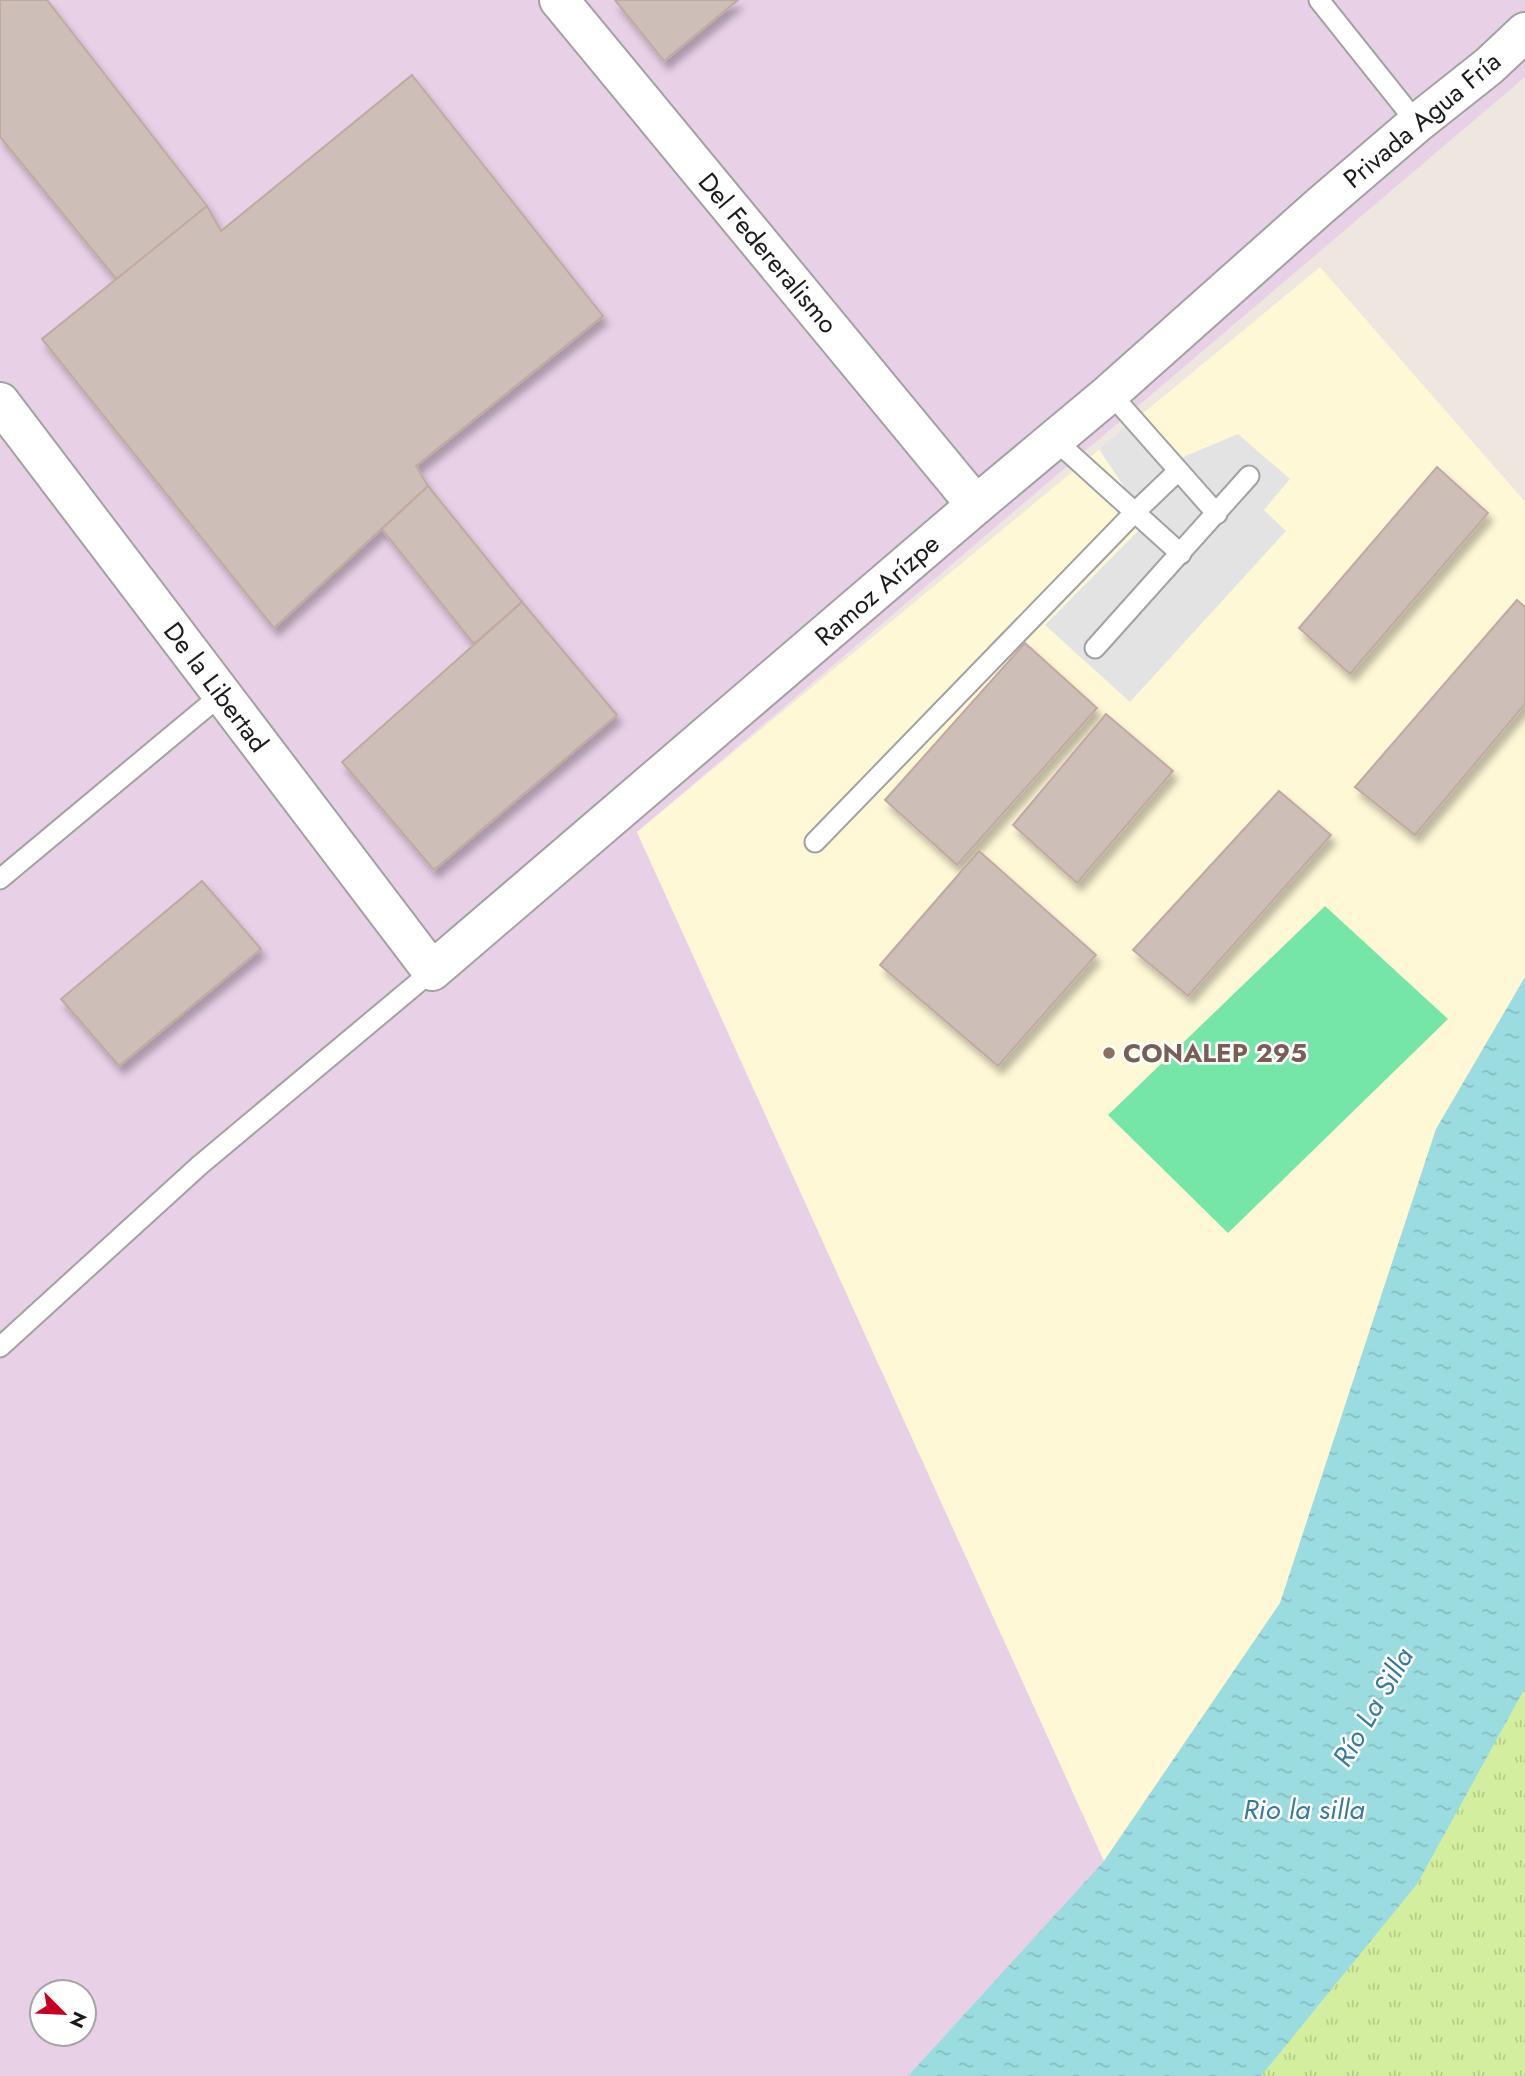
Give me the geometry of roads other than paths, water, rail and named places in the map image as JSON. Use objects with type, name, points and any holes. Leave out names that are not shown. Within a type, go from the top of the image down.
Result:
[{"type":"street","name":"Del Federeralismo","points":[[559,0],[976,505]]},
{"type":"street","name":"Privada Agua Fría","points":[[1319,207],[1489,66],[1525,32]]},
{"type":"street","name":"Ramoz Arízpe","points":[[432,971],[1110,393],[1319,207]]},
{"type":"street","name":"De la Libertad","points":[[0,402],[432,971]]},
{"type":"lane","points":[[1319,0],[1417,123]]},
{"type":"lane","points":[[1110,393],[1217,514]]},
{"type":"lane","points":[[1055,439],[1181,554]]},
{"type":"lane","points":[[815,842],[1178,471]]},
{"type":"lane","points":[[1095,648],[1249,476]]},
{"type":"lane","points":[[0,879],[222,694]]},
{"type":"lane","points":[[0,1347],[200,1165],[432,971]]},
{"type":"water","name":"Rio la silla","points":[[1525,977],[1525,1688],[1417,1884],[1261,2076],[908,2076],[1104,1861],[1280,1603],[1436,1129]]},
{"type":"place","name":"CONALEP 295","points":[[1109,1053]]},
{"type":"water label","name":"Río La Silla","points":[[1373,1707]]}]
